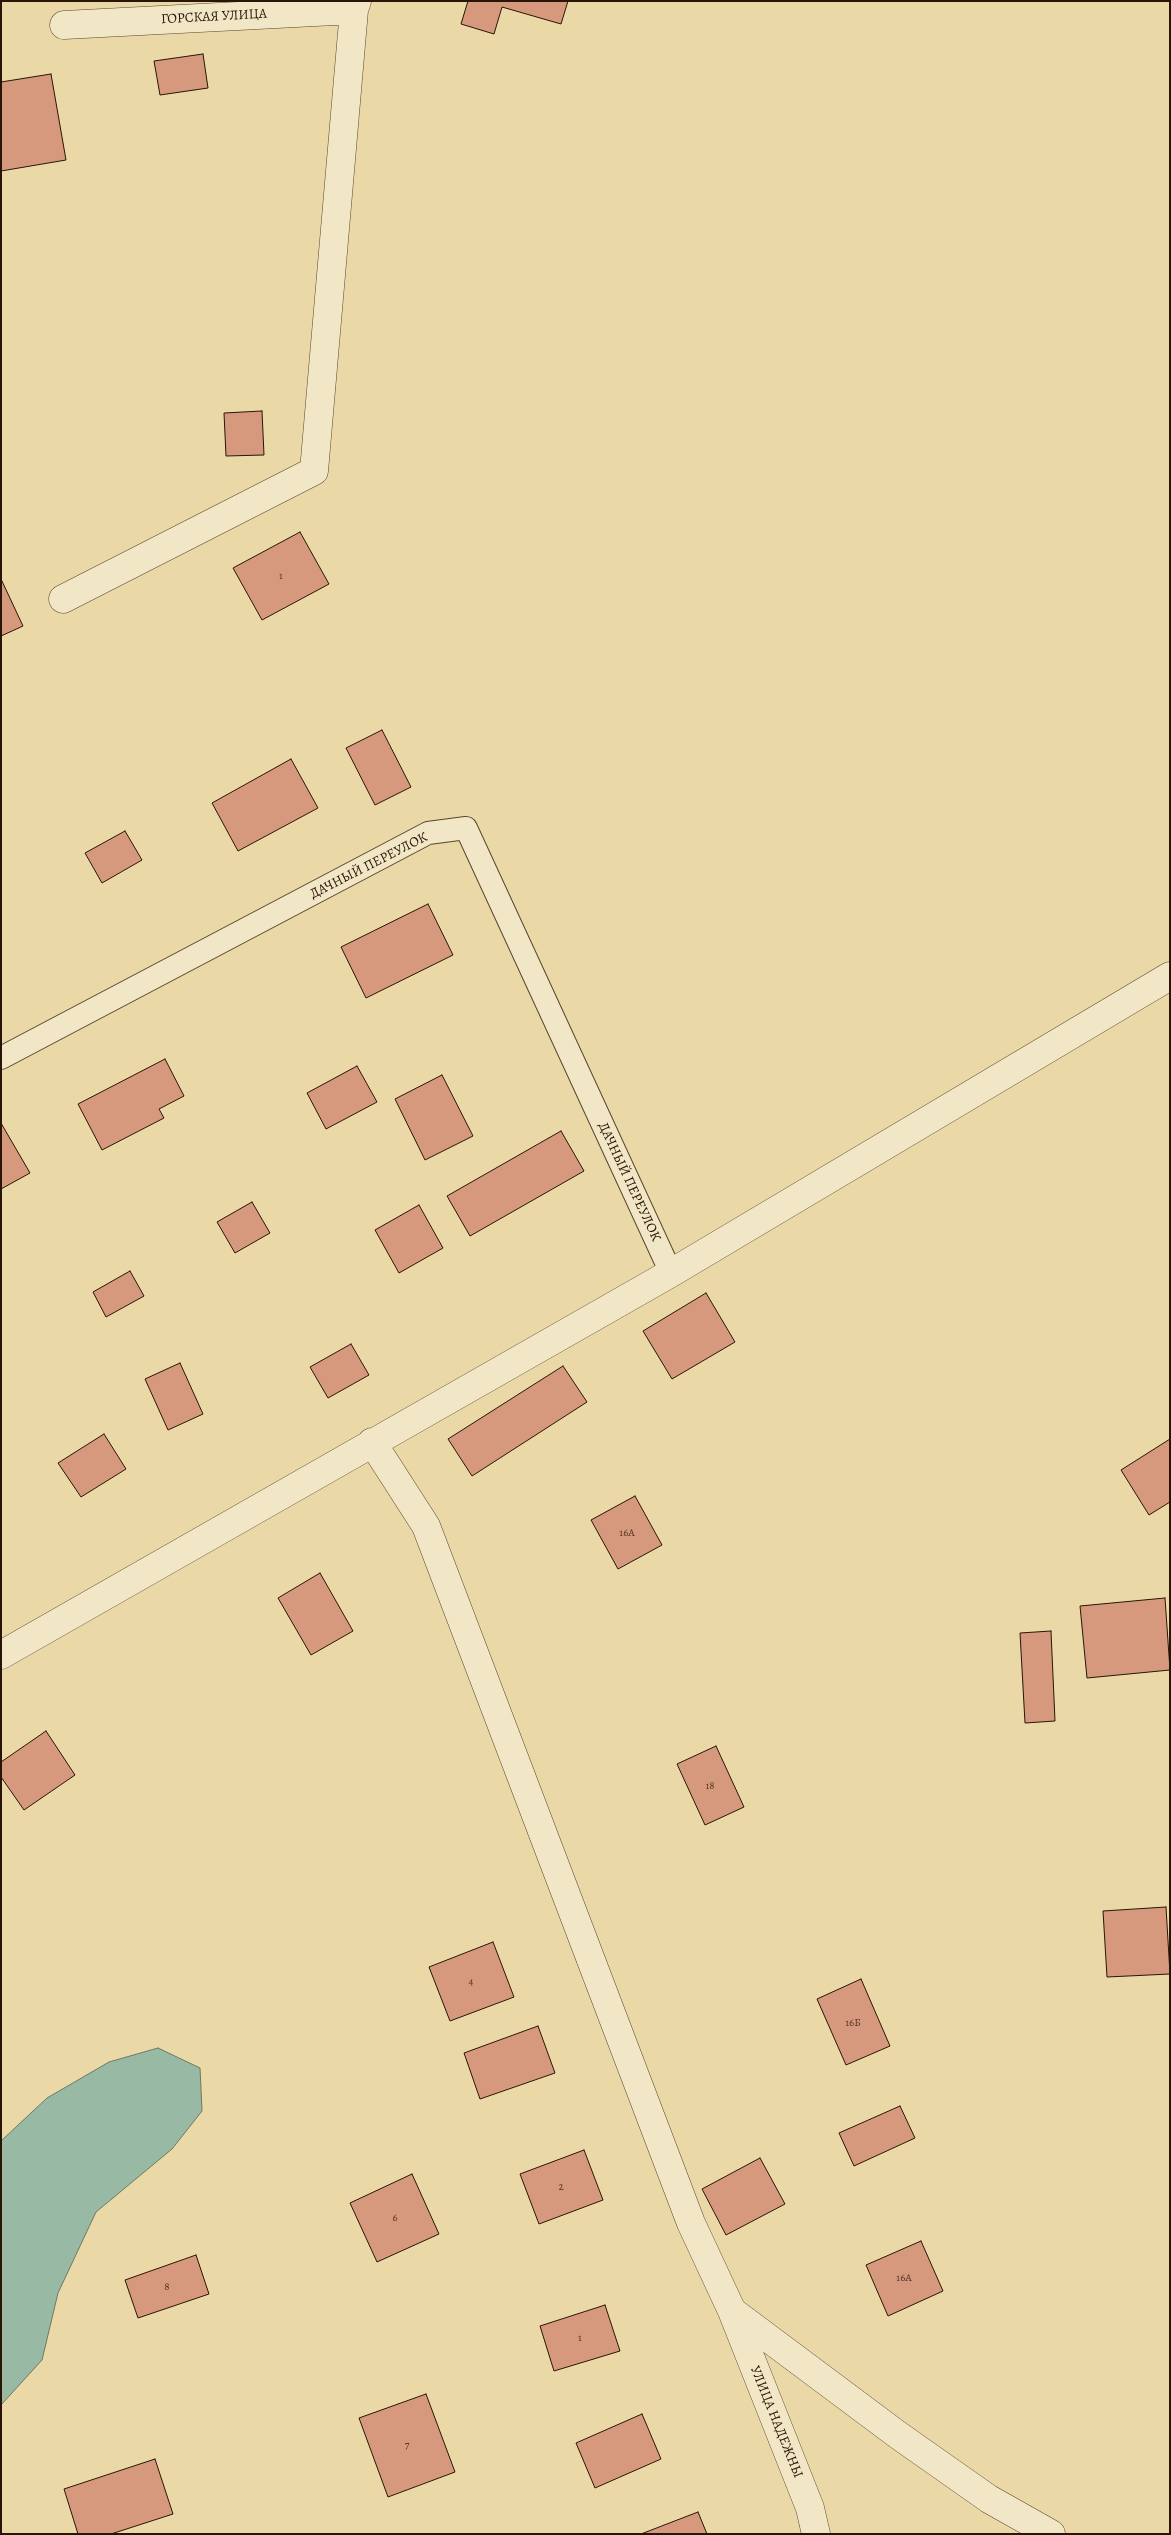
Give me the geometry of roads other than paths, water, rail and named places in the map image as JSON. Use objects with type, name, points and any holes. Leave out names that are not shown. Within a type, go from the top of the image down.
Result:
[{"type":"street","name":"ГОРСКАЯ УЛИЦА","points":[[64,25],[355,6]]},
{"type":"street","points":[[63,599],[314,471],[355,6]]},
{"type":"street","points":[[1,1655],[671,1273],[1170,976]]},
{"type":"street","name":"УЛИЦА НАДЕЖНЫ","points":[[372,1442],[426,1526],[688,2213],[732,2311],[810,2508],[816,2534]]},
{"type":"street","points":[[732,2311],[898,2435],[989,2499],[1051,2534]]},
{"type":"lane","name":"ДАЧНЫЙ ПЕРЕУЛОК","points":[[1,1058],[428,833],[466,828],[671,1273]]}]
